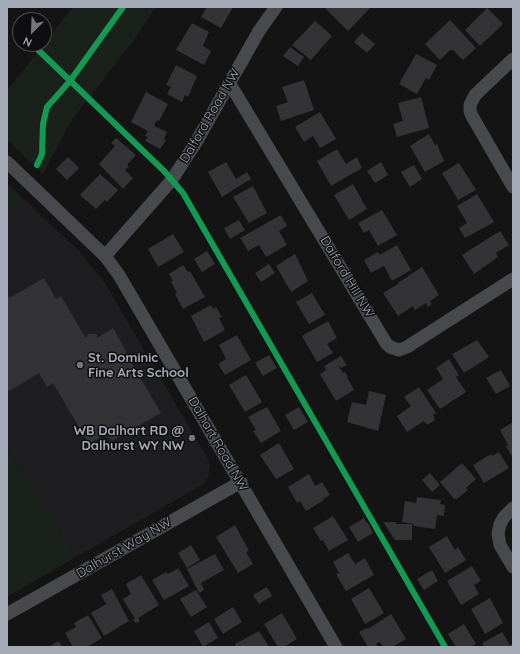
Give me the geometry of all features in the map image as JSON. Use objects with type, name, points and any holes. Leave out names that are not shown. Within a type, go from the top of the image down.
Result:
[{"type":"street","name":"Dalford Road NW","points":[[105,256],[172,181],[230,84],[259,31],[276,7]]},
{"type":"street","points":[[513,58],[475,95],[472,100],[470,111],[513,187]]},
{"type":"street","name":"Dalford Hill NW","points":[[230,84],[386,343],[390,347],[399,350],[407,347],[513,279]]},
{"type":"street","name":"Dalhart Road NW","points":[[7,162],[105,256],[127,288],[336,647]]},
{"type":"street","name":"Dalhurst Way NW","points":[[7,614],[240,482]]},
{"type":"street","points":[[513,508],[504,516],[500,524],[498,534],[500,545],[513,566]]},
{"type":"shaded area","points":[[73,7],[156,7],[133,41],[71,121],[43,174],[7,140],[7,91],[38,52],[52,52],[52,34]]},
{"type":"shaded area","points":[[9,184],[24,199],[7,213],[7,186]]},
{"type":"shaded area","name":"St. Dominic Fine Arts School","points":[[24,199],[80,252],[105,283],[208,459],[210,466],[208,477],[202,485],[76,557],[7,448],[7,213]]},
{"type":"shaded area","points":[[7,448],[76,557],[7,597]]},
{"type":"building","points":[[207,7],[233,7],[221,28],[201,17]]},
{"type":"building","points":[[324,7],[371,7],[348,31]]},
{"type":"building","points":[[487,8],[503,24],[480,46],[465,30]]},
{"type":"building","points":[[450,20],[476,48],[463,60],[453,50],[450,50],[440,60],[425,44]]},
{"type":"building","points":[[315,21],[332,36],[311,60],[292,45]]},
{"type":"building","points":[[192,23],[209,32],[203,46],[211,51],[204,65],[176,50]]},
{"type":"building","points":[[362,33],[375,44],[367,53],[354,42]]},
{"type":"building","points":[[290,47],[304,57],[298,66],[283,56]]},
{"type":"building","points":[[416,54],[437,65],[429,80],[426,78],[417,94],[399,84]]},
{"type":"building","points":[[176,65],[197,76],[188,97],[185,95],[182,102],[167,94],[171,87],[166,85]]},
{"type":"building","points":[[304,80],[314,110],[281,121],[276,106],[288,102],[282,87]]},
{"type":"building","points":[[146,92],[168,104],[159,121],[157,120],[154,126],[167,132],[164,139],[166,140],[160,149],[145,141],[148,137],[145,136],[148,131],[131,122]]},
{"type":"building","points":[[421,97],[429,128],[397,137],[393,124],[403,121],[398,103]]},
{"type":"building","points":[[320,112],[336,139],[320,148],[313,136],[304,142],[295,127]]},
{"type":"building","points":[[429,134],[435,145],[437,144],[444,161],[425,172],[410,146]]},
{"type":"building","points":[[116,138],[136,155],[127,165],[129,166],[125,170],[133,178],[123,189],[99,164],[115,146],[111,143]]},
{"type":"building","points":[[337,149],[346,164],[357,157],[362,168],[331,186],[317,161]]},
{"type":"building","points":[[68,157],[79,168],[67,180],[56,169]]},
{"type":"building","points":[[226,162],[236,179],[247,172],[251,179],[222,197],[208,172]]},
{"type":"building","points":[[381,162],[388,175],[375,183],[367,171]]},
{"type":"building","points":[[459,163],[476,190],[458,200],[442,173]]},
{"type":"building","points":[[414,165],[422,179],[410,187],[401,172]]},
{"type":"building","points":[[100,174],[118,190],[107,202],[105,200],[96,209],[80,195]]},
{"type":"building","points":[[353,184],[367,209],[349,220],[334,195]]},
{"type":"building","points":[[253,186],[267,213],[249,223],[233,197]]},
{"type":"building","points":[[477,194],[494,222],[465,238],[459,228],[467,223],[457,206]]},
{"type":"building","points":[[382,210],[397,235],[378,246],[369,230],[364,233],[358,223]]},
{"type":"building","points":[[281,215],[287,226],[279,231],[287,245],[266,257],[259,245],[248,251],[240,238]]},
{"type":"building","points":[[239,220],[245,230],[230,239],[224,228]]},
{"type":"building","points":[[500,231],[509,245],[496,253],[498,257],[474,274],[462,255]]},
{"type":"building","points":[[173,234],[184,252],[158,267],[148,249]]},
{"type":"building","points":[[397,245],[411,270],[392,281],[384,266],[371,273],[364,260],[378,252],[380,255]]},
{"type":"building","points":[[207,251],[215,264],[202,272],[194,259]]},
{"type":"building","points":[[295,254],[308,281],[291,292],[276,266]]},
{"type":"building","points":[[269,264],[275,273],[261,282],[255,273]]},
{"type":"building","points":[[183,265],[188,272],[190,271],[205,297],[183,309],[175,294],[177,293],[171,282],[173,281],[169,274]]},
{"type":"building","points":[[422,267],[439,295],[430,301],[432,304],[428,307],[426,303],[415,310],[413,306],[398,316],[383,293]]},
{"type":"building","points":[[44,278],[56,299],[61,296],[85,337],[87,337],[88,334],[97,334],[97,338],[113,328],[126,351],[125,352],[161,413],[112,441],[107,433],[89,444],[53,383],[47,387],[39,373],[9,391],[7,387],[7,294],[9,298]]},
{"type":"building","points":[[312,293],[325,315],[309,324],[296,302]]},
{"type":"building","points":[[211,305],[213,309],[216,307],[222,317],[219,318],[225,330],[204,342],[191,316]]},
{"type":"building","points":[[328,321],[337,338],[327,344],[333,353],[317,362],[302,336]]},
{"type":"building","points":[[237,335],[251,360],[225,375],[218,364],[226,359],[219,345]]},
{"type":"building","points":[[477,340],[489,357],[464,373],[452,354]]},
{"type":"building","points":[[269,355],[277,368],[263,376],[255,363]]},
{"type":"building","points":[[341,356],[347,365],[341,368],[340,366],[339,367],[343,373],[345,372],[354,390],[336,401],[320,374],[326,370],[324,366]]},
{"type":"building","points":[[449,359],[459,375],[456,377],[466,392],[440,409],[427,390],[443,379],[436,368]]},
{"type":"building","points":[[501,370],[510,386],[496,394],[486,378]]},
{"type":"building","points":[[246,375],[262,402],[245,412],[229,385]]},
{"type":"building","points":[[419,387],[436,413],[433,415],[435,420],[427,425],[424,421],[407,432],[397,416],[411,406],[404,397]]},
{"type":"building","points":[[369,391],[386,395],[378,431],[347,422],[352,402],[366,405]]},
{"type":"building","points":[[267,407],[281,431],[261,443],[253,431],[256,430],[248,417]]},
{"type":"building","points":[[299,407],[308,422],[294,430],[285,415]]},
{"type":"building","points":[[513,422],[513,458],[506,446],[508,445],[500,430]]},
{"type":"building","points":[[279,443],[294,469],[276,479],[260,455]]},
{"type":"building","points":[[499,452],[509,468],[484,483],[473,465],[491,454],[492,456]]},
{"type":"building","points":[[462,463],[476,479],[466,488],[468,490],[457,499],[454,499],[440,482]]},
{"type":"building","points":[[430,473],[440,485],[432,492],[422,480]]},
{"type":"building","points":[[309,474],[315,486],[322,482],[330,495],[306,511],[300,501],[297,503],[288,487]]},
{"type":"building","points":[[417,497],[441,500],[440,504],[445,505],[444,516],[437,515],[435,529],[413,526],[415,524],[402,522],[405,501],[416,503]]},
{"type":"building","points":[[333,516],[348,540],[329,551],[323,540],[321,541],[313,528]]},
{"type":"building","points":[[364,518],[373,533],[358,542],[349,527]]},
{"type":"building","points":[[383,522],[412,524],[412,540],[395,540]]},
{"type":"building","points":[[235,525],[249,551],[246,552],[253,564],[238,573],[216,537]]},
{"type":"building","points":[[447,536],[455,550],[458,547],[466,560],[445,573],[429,547]]},
{"type":"building","points":[[191,545],[200,560],[187,568],[178,553]]},
{"type":"building","points":[[348,553],[355,564],[365,558],[374,575],[346,591],[336,574],[339,573],[333,562]]},
{"type":"building","points":[[215,554],[224,570],[201,583],[204,590],[199,593],[187,569]]},
{"type":"building","points":[[472,566],[481,581],[474,585],[479,594],[461,605],[447,581]]},
{"type":"building","points":[[178,568],[189,586],[164,600],[152,580],[166,572],[168,574]]},
{"type":"building","points":[[432,570],[438,581],[424,590],[417,579]]},
{"type":"building","points":[[141,575],[159,605],[138,618],[140,621],[136,623],[133,620],[135,619],[123,599],[131,594],[126,584]]},
{"type":"building","points":[[267,587],[272,596],[259,604],[253,595]]},
{"type":"building","points":[[369,588],[384,613],[365,624],[351,599]]},
{"type":"building","points":[[112,589],[129,621],[104,636],[91,613],[106,604],[101,595]]},
{"type":"building","points":[[196,590],[207,607],[191,617],[180,599]]},
{"type":"building","points":[[490,598],[503,623],[485,634],[471,609]]},
{"type":"building","points":[[233,607],[242,622],[223,634],[214,619]]},
{"type":"building","points":[[282,613],[297,639],[284,647],[278,647],[264,624]]},
{"type":"building","points":[[391,614],[406,639],[392,647],[383,647],[380,642],[376,644],[377,646],[375,647],[368,647],[359,632],[367,628],[368,629]]},
{"type":"building","points":[[88,615],[102,638],[87,647],[73,647],[65,633],[76,627],[74,623]]},
{"type":"building","points":[[209,622],[218,638],[203,647],[194,631]]},
{"type":"building","points":[[464,624],[476,644],[470,647],[456,647],[448,634]]},
{"type":"building","points":[[259,631],[269,647],[236,647],[235,644]]},
{"type":"building","points":[[502,632],[510,645],[513,643],[513,647],[485,647],[482,643]]},
{"type":"building","points":[[59,641],[62,647],[48,647]]},
{"type":"cycle path","points":[[37,165],[42,154],[43,124],[47,107],[70,81],[123,7]]},
{"type":"cycle path","points":[[40,52],[164,171],[183,193],[445,647]]},
{"type":"place","name":"St. Dominic Fine Arts School","points":[[80,365]]},
{"type":"place","name":"WB Dalhart RD @ Dalhurst WY NW","points":[[192,438]]}]
